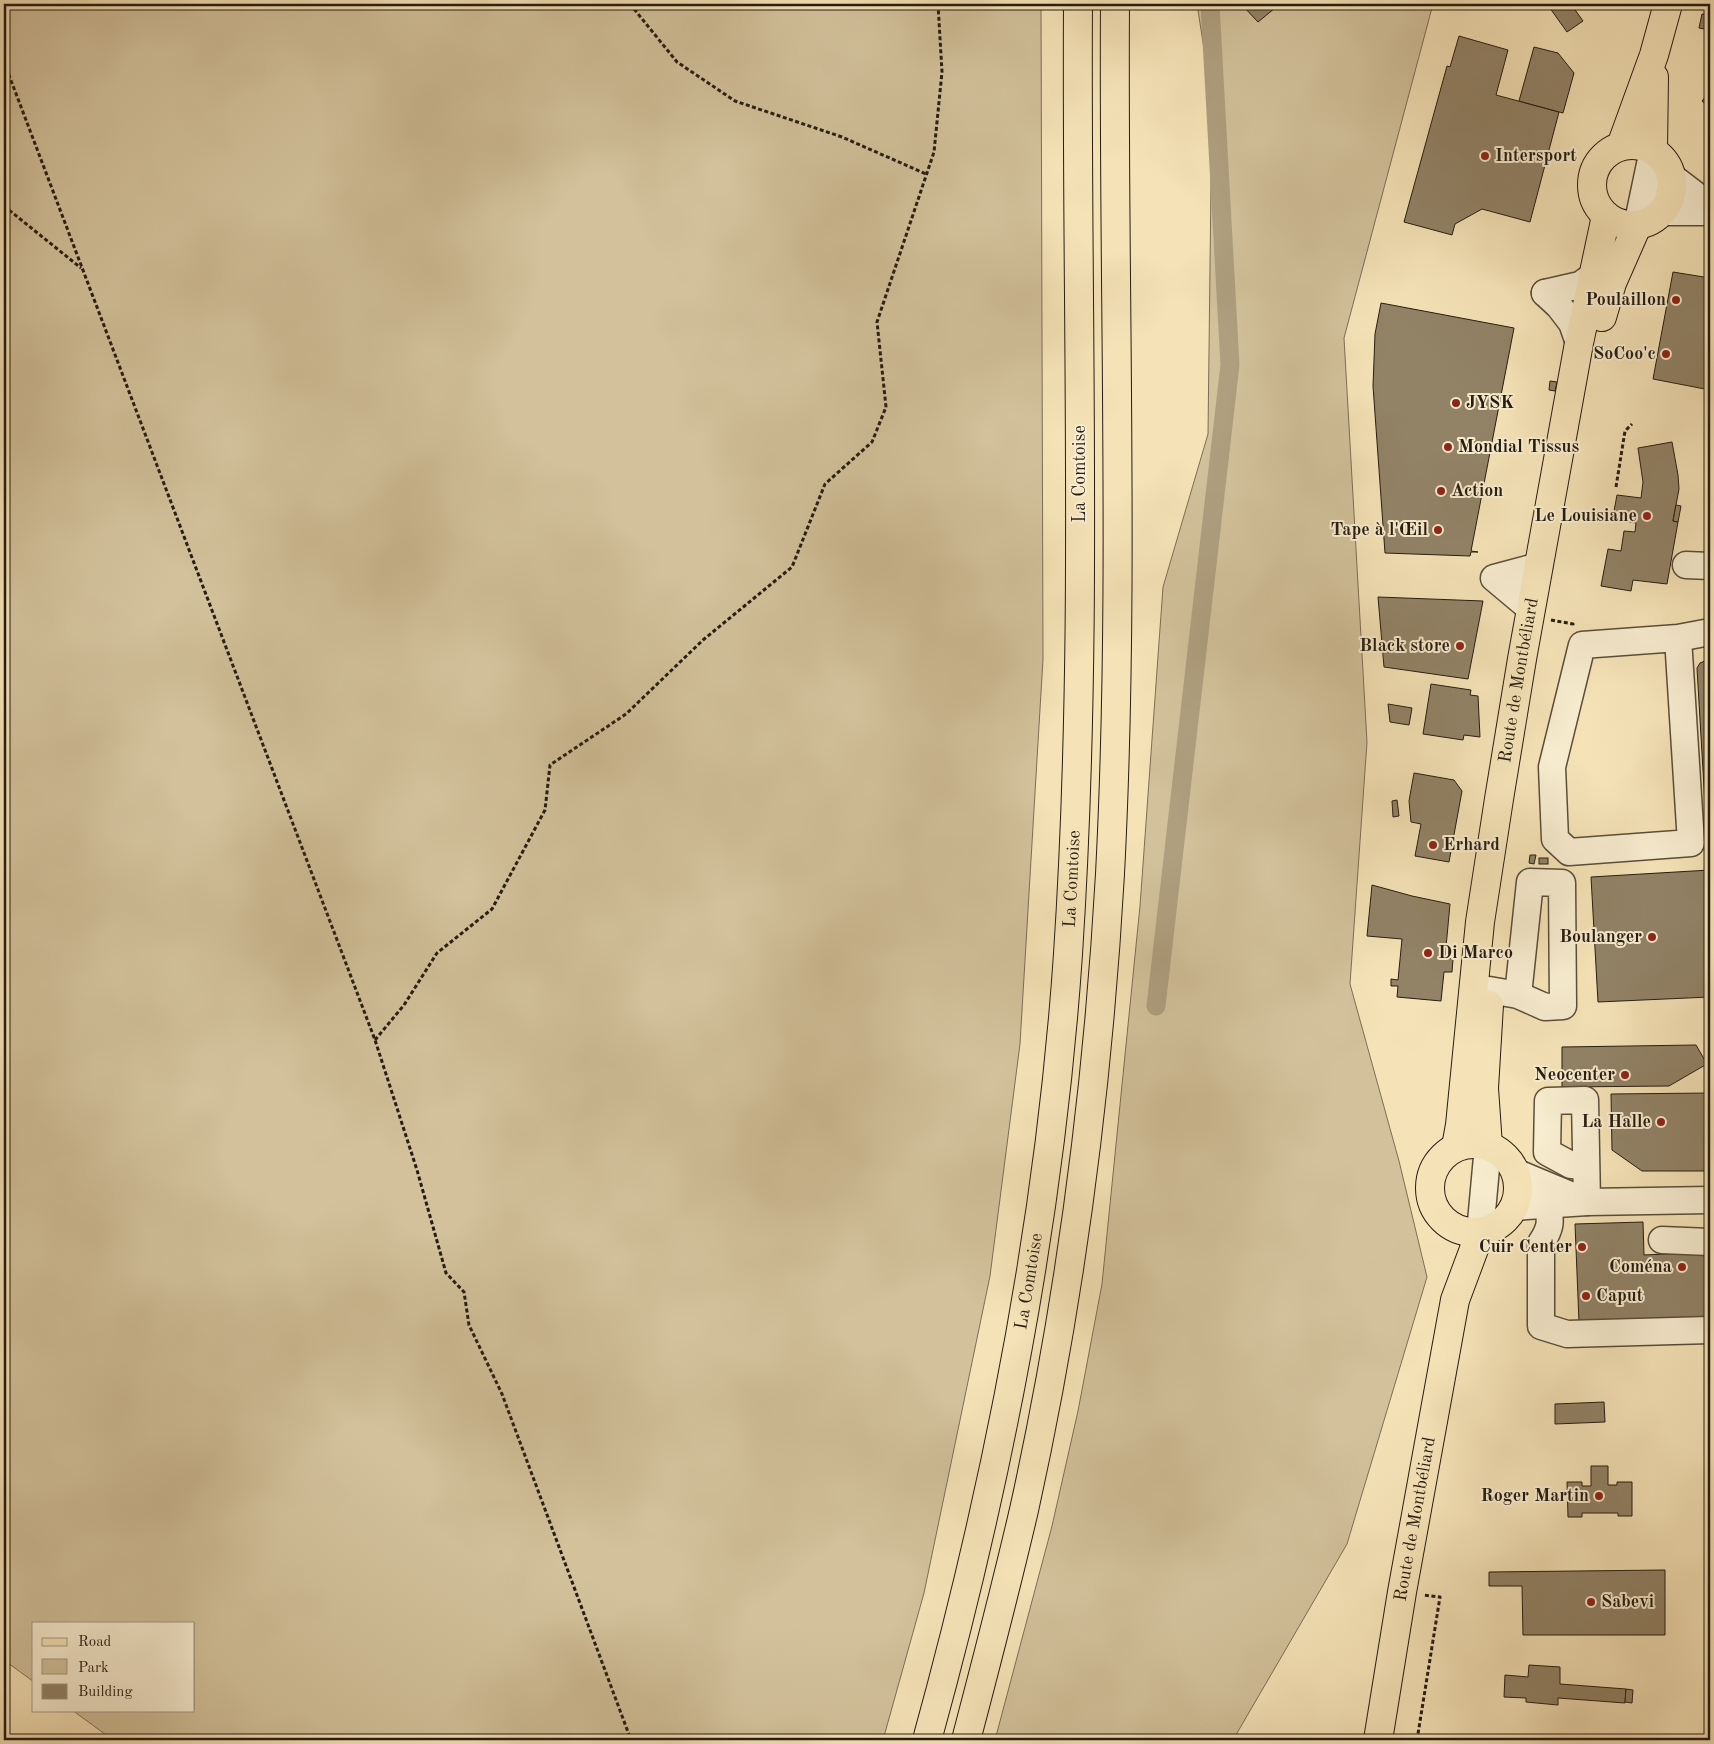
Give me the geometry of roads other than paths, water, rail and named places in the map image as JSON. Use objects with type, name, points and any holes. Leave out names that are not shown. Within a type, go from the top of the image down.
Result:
[{"type":"main road","name":"La Comtoise","points":[[927,1740],[968,1585],[990,1492],[1010,1394],[1032,1266],[1047,1162],[1068,958],[1079,686],[1078,4]]},
{"type":"main road","name":"La Comtoise","points":[[966,1740],[1022,1517],[1049,1386],[1080,1184],[1093,1082],[1102,984],[1109,878],[1116,676],[1115,4]]},
{"type":"main road","points":[[1621,146],[1654,55],[1668,4]]},
{"type":"main road","points":[[1653,150],[1654,55]]},
{"type":"main road","points":[[1621,146],[1643,146],[1653,150],[1662,157],[1672,177],[1673,190],[1670,201],[1656,219],[1637,226],[1626,226],[1615,222],[1598,207],[1593,196],[1592,183],[1594,171],[1600,160],[1609,152],[1621,146]]},
{"type":"main road","name":"Route de Montbéliard","points":[[1456,1147],[1460,1125],[1480,922],[1499,799],[1538,566],[1579,343],[1606,216]]},
{"type":"main road","name":"Route de Montbéliard","points":[[1488,1146],[1484,1088],[1489,990],[1499,899],[1514,804],[1592,352],[1612,283],[1637,226]]},
{"type":"main road","points":[[1467,1144],[1488,1146],[1500,1152],[1516,1172],[1518,1196],[1514,1207],[1506,1219],[1494,1228],[1480,1233],[1465,1232],[1451,1227],[1440,1218],[1432,1206],[1429,1192],[1430,1178],[1444,1154],[1456,1147],[1467,1144]]},
{"type":"main road","name":"Route de Montbéliard","points":[[1451,1227],[1455,1300]]},
{"type":"main road","name":"Route de Montbéliard","points":[[1378,1740],[1402,1592],[1455,1300],[1480,1233]]},
{"type":"street","points":[[1637,226],[1653,150]]},
{"type":"street","points":[[1672,177],[1710,206]]},
{"type":"street","points":[[1663,212],[1710,212]]},
{"type":"street","points":[[1579,343],[1572,322],[1545,293],[1580,285],[1594,274]]},
{"type":"street","points":[[1531,610],[1494,578],[1538,566]]},
{"type":"street","points":[[1678,638],[1691,843],[1569,852],[1555,839],[1552,767],[1582,645],[1678,638],[1710,632]]},
{"type":"street","points":[[1489,990],[1518,995]]},
{"type":"street","points":[[1480,1233],[1488,1146]]},
{"type":"street","points":[[1586,1166],[1587,1202]]},
{"type":"street","points":[[1516,1172],[1587,1202]]},
{"type":"street","points":[[1514,1207],[1587,1202],[1710,1200]]},
{"type":"street","points":[[1548,1205],[1551,1222],[1548,1233],[1541,1243],[1541,1326],[1567,1334],[1710,1330]]},
{"type":"street","points":[[1662,1240],[1710,1242]]},
{"type":"waterway","points":[[1156,1006],[1230,365],[1210,4]]},
{"type":"place","name":"Intersport","points":[[1485,156]]},
{"type":"place","name":"Poulaillon","points":[[1676,300]]},
{"type":"place","name":"SoCoo'c","points":[[1666,354]]},
{"type":"place","name":"JYSK","points":[[1456,403]]},
{"type":"place","name":"Mondial Tissus","points":[[1448,447]]},
{"type":"place","name":"Action","points":[[1441,491]]},
{"type":"place","name":"Le Louisiane","points":[[1647,516]]},
{"type":"place","name":"Tape à l'Œil","points":[[1438,530]]},
{"type":"place","name":"Black store","points":[[1460,646]]},
{"type":"place","name":"Erhard","points":[[1433,845]]},
{"type":"place","name":"Boulanger","points":[[1652,937]]},
{"type":"place","name":"Di Marco","points":[[1428,953]]},
{"type":"place","name":"Neocenter","points":[[1625,1075]]},
{"type":"place","name":"La Halle","points":[[1661,1122]]},
{"type":"place","name":"Cuir Center","points":[[1582,1247]]},
{"type":"place","name":"Coména","points":[[1682,1267]]},
{"type":"place","name":"Caput","points":[[1586,1296]]},
{"type":"place","name":"Roger Martin","points":[[1599,1496]]},
{"type":"place","name":"Sabevi","points":[[1591,1602]]}]
